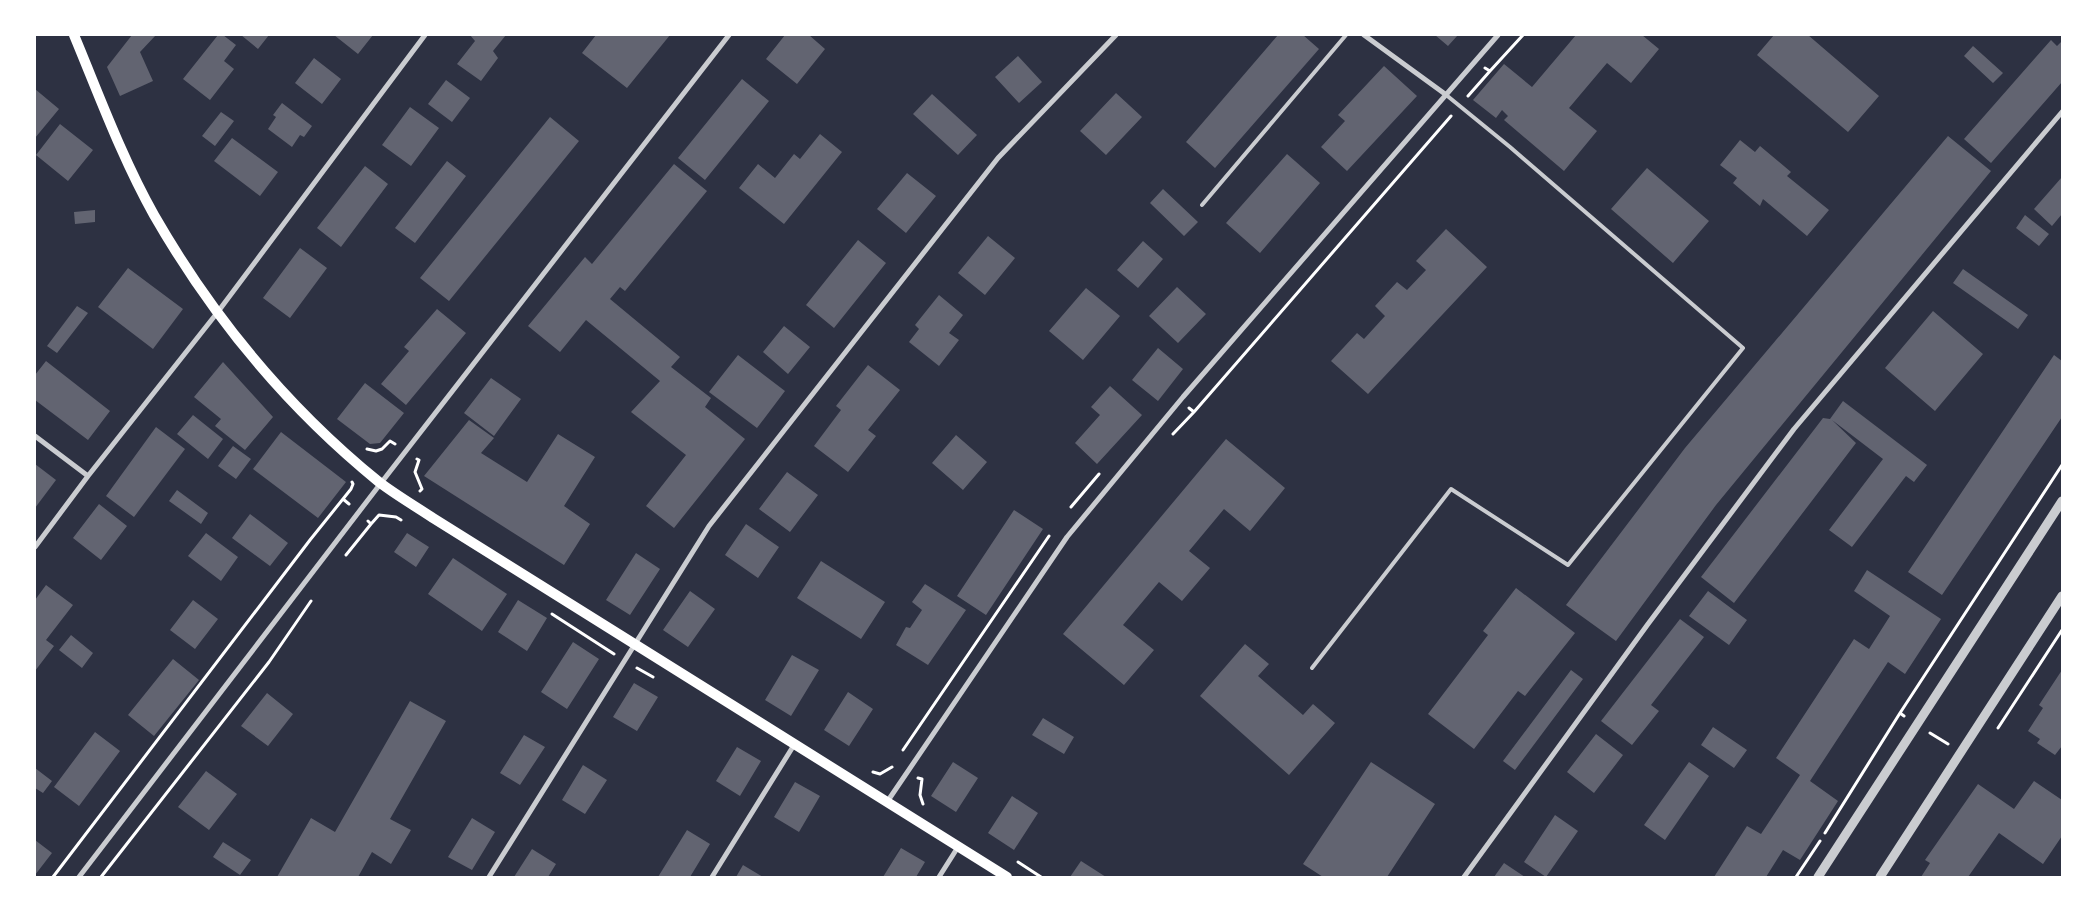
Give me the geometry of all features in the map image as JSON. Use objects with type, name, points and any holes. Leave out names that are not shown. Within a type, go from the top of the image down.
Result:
[{"type":"main road","points":[[74,35],[126,159],[154,215],[217,313],[294,404],[353,460],[381,483],[413,505],[1006,877]]},
{"type":"street","points":[[35,548],[88,476],[217,313],[425,35]]},
{"type":"street","points":[[78,877],[729,35]]},
{"type":"street","points":[[489,877],[708,526],[998,158],[1116,35]]},
{"type":"street","points":[[1364,35],[1445,94]]},
{"type":"street","points":[[886,803],[1067,537],[1180,401],[1498,35]]},
{"type":"street","points":[[1464,877],[1648,624],[1794,429],[2062,112]]},
{"type":"street","points":[[35,436],[88,476]]},
{"type":"street","points":[[1818,877],[2062,501]]},
{"type":"street","points":[[1880,877],[2062,596]]},
{"type":"street","points":[[712,877],[794,745]]},
{"type":"street","points":[[939,877],[958,847]]},
{"type":"lane","points":[[1202,205],[1346,35]]},
{"type":"lane","points":[[1312,668],[1451,489],[1568,565],[1743,348],[1510,147],[1445,94]]},
{"type":"path","points":[[1167,441],[1522,35]]},
{"type":"path","points":[[1475,60],[1490,71]]},
{"type":"path","points":[[1180,401],[1194,412]]},
{"type":"path","points":[[340,562],[379,515],[396,517],[404,521],[422,489],[415,472],[419,460],[390,441],[382,449],[376,451],[363,447],[353,460]]},
{"type":"path","points":[[1796,877],[1900,713],[2062,465]]},
{"type":"path","points":[[53,877],[343,499]]},
{"type":"path","points":[[358,513],[371,524]]},
{"type":"path","points":[[101,877],[268,662],[311,600]]},
{"type":"path","points":[[1996,730],[2062,630]]},
{"type":"path","points":[[1900,713],[1907,718]]},
{"type":"path","points":[[1928,731],[1951,746]]},
{"type":"path","points":[[922,780],[927,771]]},
{"type":"building","points":[[132,35],[156,35],[140,52],[153,81],[120,96],[107,67]]},
{"type":"building","points":[[218,35],[223,35],[236,45],[224,61],[234,69],[210,100],[183,79]]},
{"type":"building","points":[[241,35],[269,35],[258,49]]},
{"type":"building","points":[[334,35],[373,35],[358,54]]},
{"type":"building","points":[[470,35],[506,35],[493,51],[498,58],[481,81],[457,64],[475,41]]},
{"type":"building","points":[[596,35],[670,35],[627,88],[582,53]]},
{"type":"building","points":[[785,35],[809,35],[825,49],[797,84],[766,59]]},
{"type":"building","points":[[1278,35],[1303,35],[1319,49],[1215,168],[1186,142]]},
{"type":"building","points":[[1435,35],[1458,35],[1448,46]]},
{"type":"building","points":[[1576,35],[1642,35],[1659,49],[1631,83],[1607,63],[1569,108],[1597,131],[1564,171],[1504,120],[1508,116],[1502,110],[1496,118],[1473,100],[1504,64],[1532,87]]},
{"type":"building","points":[[1774,35],[1808,35],[1879,96],[1848,132],[1757,55]]},
{"type":"building","points":[[2051,40],[2057,46],[2062,41],[2062,82],[1991,163],[1964,139]]},
{"type":"building","points":[[1973,46],[2003,73],[1993,83],[1964,56]]},
{"type":"building","points":[[1018,56],[1042,82],[1019,103],[995,77]]},
{"type":"building","points":[[314,58],[341,79],[322,104],[295,83]]},
{"type":"building","points":[[1384,66],[1417,96],[1347,171],[1321,147],[1345,121],[1338,115]]},
{"type":"building","points":[[742,79],[769,101],[705,180],[678,158]]},
{"type":"building","points":[[446,80],[470,98],[452,122],[428,104]]},
{"type":"building","points":[[35,89],[59,109],[35,138]]},
{"type":"building","points":[[1116,93],[1142,117],[1106,155],[1080,131]]},
{"type":"building","points":[[932,94],[977,135],[958,155],[913,114]]},
{"type":"building","points":[[282,103],[312,126],[304,137],[300,135],[292,147],[268,129],[276,117],[273,115]]},
{"type":"building","points":[[410,107],[439,128],[411,166],[382,145]]},
{"type":"building","points":[[221,112],[234,121],[215,146],[202,136]]},
{"type":"building","points":[[550,117],[579,141],[449,301],[420,278]]},
{"type":"building","points":[[60,124],[93,150],[68,181],[36,155]]},
{"type":"building","points":[[820,134],[842,152],[784,224],[739,188],[758,164],[775,178],[794,154],[800,159]]},
{"type":"building","points":[[1948,136],[1991,171],[1716,505],[1616,641],[1566,605],[1685,448]]},
{"type":"building","points":[[232,138],[278,172],[260,196],[214,161]]},
{"type":"building","points":[[1740,140],[1755,152],[1760,146],[1791,172],[1787,176],[1829,210],[1807,236],[1763,199],[1760,206],[1733,183],[1737,178],[1720,165]]},
{"type":"building","points":[[1287,154],[1320,183],[1260,253],[1226,223]]},
{"type":"building","points":[[447,161],[466,176],[415,243],[395,228]]},
{"type":"building","points":[[674,164],[707,191],[625,291],[620,287],[610,299],[680,357],[671,367],[711,398],[705,407],[745,439],[674,528],[646,506],[686,455],[631,412],[660,381],[586,320],[560,352],[528,326],[585,257],[592,264]]},
{"type":"building","points":[[365,166],[388,184],[341,247],[317,228]]},
{"type":"building","points":[[1647,168],[1709,221],[1673,263],[1611,209]]},
{"type":"building","points":[[907,173],[936,196],[906,233],[877,209]]},
{"type":"building","points":[[2062,177],[2062,214],[2052,226],[2034,209]]},
{"type":"building","points":[[1163,189],[1198,222],[1184,236],[1150,203]]},
{"type":"building","points":[[95,210],[95,222],[75,224],[74,212]]},
{"type":"building","points":[[2025,215],[2049,234],[2039,246],[2016,228]]},
{"type":"building","points":[[1446,229],[1487,267],[1368,394],[1331,361],[1357,333],[1364,339],[1385,316],[1375,306],[1397,282],[1407,290],[1426,270],[1416,261]]},
{"type":"building","points":[[988,236],[1015,258],[985,295],[958,273]]},
{"type":"building","points":[[858,240],[886,263],[834,328],[806,305]]},
{"type":"building","points":[[1143,241],[1163,259],[1138,288],[1117,270]]},
{"type":"building","points":[[300,248],[327,268],[290,318],[263,298]]},
{"type":"building","points":[[128,268],[183,309],[153,349],[98,307]]},
{"type":"building","points":[[1963,269],[2028,315],[2018,329],[1953,283]]},
{"type":"building","points":[[1177,287],[1206,314],[1178,343],[1149,316]]},
{"type":"building","points":[[1086,288],[1120,316],[1083,360],[1049,331]]},
{"type":"building","points":[[939,295],[963,315],[949,333],[959,340],[939,366],[909,342],[919,329],[915,325]]},
{"type":"building","points":[[77,306],[88,313],[57,353],[47,346]]},
{"type":"building","points":[[437,309],[466,333],[406,405],[381,384],[409,351],[404,347]]},
{"type":"building","points":[[1933,311],[1983,354],[1935,411],[1885,368]]},
{"type":"building","points":[[784,326],[810,347],[788,374],[763,352]]},
{"type":"building","points":[[1158,348],[1183,369],[1158,401],[1132,380]]},
{"type":"building","points":[[738,355],[785,391],[757,428],[709,392]]},
{"type":"building","points":[[2054,355],[2062,361],[2062,417],[1942,595],[1908,572]]},
{"type":"building","points":[[46,361],[110,411],[88,440],[35,400],[35,375]]},
{"type":"building","points":[[223,362],[273,417],[245,450],[215,426],[221,419],[194,397]]},
{"type":"building","points":[[868,365],[900,390],[868,430],[876,436],[848,472],[814,446],[841,410],[836,406]]},
{"type":"building","points":[[491,378],[521,399],[494,436],[464,413]]},
{"type":"building","points":[[365,383],[404,413],[380,443],[370,444],[337,419]]},
{"type":"building","points":[[1110,386],[1142,415],[1097,464],[1075,443],[1100,415],[1091,407]]},
{"type":"building","points":[[1843,401],[1927,465],[1914,482],[1906,476],[1852,547],[1829,530],[1883,459],[1832,420],[1856,443],[1734,603],[1701,577],[1823,418],[1830,419]]},
{"type":"building","points":[[193,415],[223,439],[208,459],[177,434]]},
{"type":"building","points":[[469,420],[494,438],[481,453],[527,482],[558,434],[595,457],[564,506],[590,524],[564,565],[424,476]]},
{"type":"building","points":[[156,427],[185,449],[134,517],[106,496]]},
{"type":"building","points":[[281,432],[346,482],[318,518],[253,469]]},
{"type":"building","points":[[956,435],[987,462],[963,490],[932,463]]},
{"type":"building","points":[[1226,439],[1285,488],[1250,531],[1224,509],[1189,551],[1210,568],[1182,601],[1159,582],[1123,625],[1154,650],[1124,685],[1063,634]]},
{"type":"building","points":[[233,446],[251,459],[236,479],[218,466]]},
{"type":"building","points":[[35,464],[56,480],[35,508]]},
{"type":"building","points":[[787,472],[818,495],[790,532],[759,509]]},
{"type":"building","points":[[177,490],[208,513],[201,524],[169,501]]},
{"type":"building","points":[[99,504],[127,526],[101,560],[73,538]]},
{"type":"building","points":[[1014,510],[1043,529],[986,615],[957,596]]},
{"type":"building","points":[[250,514],[288,543],[270,566],[232,538]]},
{"type":"building","points":[[746,524],[779,547],[758,578],[725,555]]},
{"type":"building","points":[[206,533],[238,557],[221,581],[188,556]]},
{"type":"building","points":[[407,533],[429,547],[416,567],[394,552]]},
{"type":"building","points":[[636,553],[660,569],[630,615],[606,600]]},
{"type":"building","points":[[453,558],[507,594],[482,631],[428,594]]},
{"type":"building","points":[[821,561],[885,602],[861,639],[797,598]]},
{"type":"building","points":[[1867,570],[1941,619],[1905,674],[1888,662],[1810,781],[1838,801],[1800,860],[1783,850],[1766,877],[1714,877],[1747,826],[1761,834],[1800,775],[1776,758],[1854,639],[1869,649],[1890,616],[1854,591]]},
{"type":"building","points":[[925,584],[966,610],[928,665],[896,645],[906,627],[910,628],[922,610],[912,602]]},
{"type":"building","points":[[46,585],[73,605],[46,640],[54,646],[35,671],[35,600]]},
{"type":"building","points":[[1516,588],[1575,633],[1525,696],[1518,691],[1474,749],[1428,714],[1488,635],[1483,631]]},
{"type":"building","points":[[690,591],[715,609],[688,647],[663,630]]},
{"type":"building","points":[[1708,591],[1747,620],[1729,645],[1689,616]]},
{"type":"building","points":[[193,600],[218,619],[195,649],[170,630]]},
{"type":"building","points":[[518,600],[547,618],[527,651],[498,632]]},
{"type":"building","points":[[1680,619],[1704,637],[1651,705],[1659,711],[1632,745],[1601,721]]},
{"type":"building","points":[[71,635],[93,653],[82,668],[59,650]]},
{"type":"building","points":[[573,642],[599,659],[567,709],[541,692]]},
{"type":"building","points":[[1245,644],[1269,664],[1258,676],[1303,715],[1313,704],[1335,723],[1289,775],[1200,696]]},
{"type":"building","points":[[792,655],[819,670],[791,716],[765,700]]},
{"type":"building","points":[[173,659],[199,680],[154,736],[128,715]]},
{"type":"building","points":[[1571,670],[1583,679],[1515,770],[1503,761]]},
{"type":"building","points":[[2062,670],[2062,746],[2055,755],[2037,743],[2040,739],[2028,731],[2043,708],[2039,705]]},
{"type":"building","points":[[634,683],[658,697],[637,731],[613,717]]},
{"type":"building","points":[[848,692],[873,709],[849,746],[824,730]]},
{"type":"building","points":[[267,693],[293,714],[268,746],[241,726]]},
{"type":"building","points":[[410,701],[446,721],[390,819],[411,830],[391,864],[372,852],[358,877],[277,877],[311,818],[335,832]]},
{"type":"building","points":[[1043,718],[1074,737],[1064,754],[1032,735]]},
{"type":"building","points":[[1713,727],[1747,750],[1734,768],[1701,745]]},
{"type":"building","points":[[95,732],[120,751],[79,806],[54,787]]},
{"type":"building","points":[[1596,734],[1623,755],[1594,793],[1567,772]]},
{"type":"building","points":[[524,735],[545,747],[520,785],[500,773]]},
{"type":"building","points":[[737,747],[761,761],[740,796],[716,781]]},
{"type":"building","points":[[953,762],[978,778],[956,812],[931,796]]},
{"type":"building","points":[[1371,762],[1435,804],[1387,877],[1323,877],[1303,864]]},
{"type":"building","points":[[1689,762],[1709,776],[1665,840],[1644,825]]},
{"type":"building","points":[[583,765],[607,780],[585,814],[562,800]]},
{"type":"building","points":[[35,768],[52,781],[43,793],[35,788]]},
{"type":"building","points":[[206,771],[237,794],[209,830],[178,807]]},
{"type":"building","points":[[2034,781],[2062,800],[2062,836],[2043,864],[1999,833],[1968,877],[1921,877],[1930,863],[1925,860],[1978,784],[2014,809]]},
{"type":"building","points":[[795,782],[820,796],[799,832],[774,817]]},
{"type":"building","points":[[1012,796],[1038,813],[1014,850],[988,833]]},
{"type":"building","points":[[1555,815],[1578,831],[1546,877],[1524,862]]},
{"type":"building","points":[[472,818],[495,832],[472,870],[448,857]]},
{"type":"building","points":[[687,830],[710,844],[690,877],[658,877]]},
{"type":"building","points":[[35,840],[52,853],[35,875]]},
{"type":"building","points":[[223,842],[251,860],[240,875],[213,857]]},
{"type":"building","points":[[901,848],[925,862],[916,877],[883,877]]},
{"type":"building","points":[[532,849],[556,864],[548,877],[514,877]]},
{"type":"building","points":[[1081,861],[1106,877],[1070,877]]},
{"type":"building","points":[[1504,863],[1525,877],[1494,877]]},
{"type":"building","points":[[743,865],[763,877],[736,877]]}]
